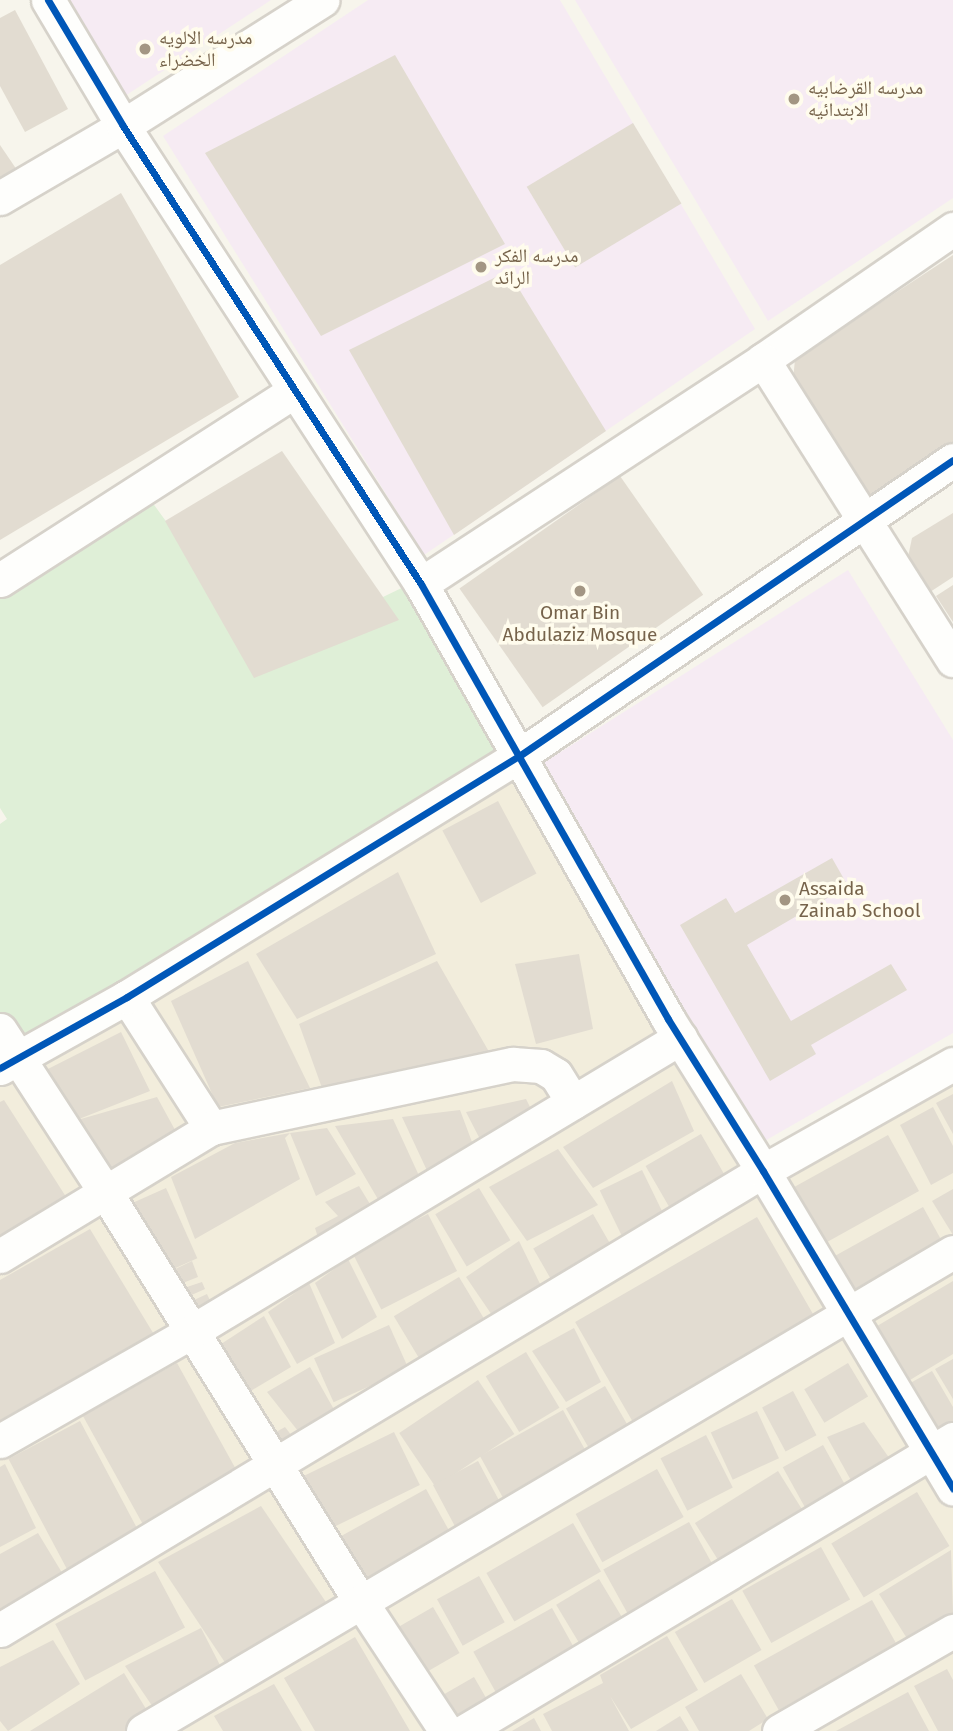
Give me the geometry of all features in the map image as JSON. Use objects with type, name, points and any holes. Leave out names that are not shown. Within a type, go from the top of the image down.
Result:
[{"type":"street","points":[[48,0],[123,126],[421,584],[680,1038],[763,1171],[846,1313],[942,1445],[953,1489]]},
{"type":"street","points":[[0,198],[123,126],[322,0]]},
{"type":"street","points":[[421,584],[763,360],[953,229]]},
{"type":"street","points":[[763,360],[953,660]]},
{"type":"street","points":[[0,580],[294,391]]},
{"type":"street","points":[[446,1731],[361,1602],[106,1193],[6,1052],[127,997],[519,756],[953,460]]},
{"type":"street","points":[[127,997],[211,1128]]},
{"type":"street","points":[[0,1441],[191,1332],[680,1038]]},
{"type":"street","points":[[0,1256],[211,1128],[513,1064],[541,1066],[556,1075],[573,1102]]},
{"type":"street","points":[[0,1630],[763,1171],[953,1064]]},
{"type":"street","points":[[143,1731],[953,1252]]},
{"type":"street","points":[[465,1731],[942,1445]]},
{"type":"street","points":[[779,1731],[953,1631]]},
{"type":"shaded area","name":"مدرسه الالويه الخضراء","points":[[66,0],[271,0],[122,98]]},
{"type":"shaded area","name":"مدرسه الفكر الرائد","points":[[368,0],[560,0],[755,329],[424,555],[163,136]]},
{"type":"shaded area","name":"مدرسه القرضابيه الابتدائيه","points":[[575,0],[953,0],[953,198],[768,321]]},
{"type":"shaded area","name":"Assaida Zainab School","points":[[848,570],[953,740],[953,1033],[761,1143],[537,767]]},
{"type":"shaded area","points":[[518,761],[763,1171],[953,1061],[953,1731],[0,1731],[0,1031]]},
{"type":"green space","points":[[144,491],[263,655],[414,582],[519,756],[18,1057],[0,1029],[0,824],[7,819],[0,808],[0,586]]},
{"type":"building","points":[[15,10],[68,109],[25,132],[0,86],[0,18]]},
{"type":"building","points":[[395,55],[505,244],[321,336],[205,153]]},
{"type":"building","points":[[633,123],[681,204],[575,267],[527,187]]},
{"type":"building","points":[[0,145],[19,173],[0,184]]},
{"type":"building","points":[[121,193],[239,397],[0,540],[0,265]]},
{"type":"building","points":[[953,255],[953,444],[868,502],[793,381],[795,359]]},
{"type":"building","points":[[508,271],[606,431],[454,535],[349,350]]},
{"type":"building","points":[[282,451],[399,620],[254,678],[165,521]]},
{"type":"building","name":"Omar Bin Abdulaziz Mosque","points":[[620,476],[703,595],[543,707],[459,588]]},
{"type":"building","points":[[953,513],[953,577],[930,592],[908,557],[912,538]]},
{"type":"building","points":[[953,585],[953,622],[936,596]]},
{"type":"building","points":[[498,801],[536,873],[481,903],[442,831]]},
{"type":"building","points":[[832,858],[848,886],[747,945],[791,1021],[891,964],[907,990],[811,1045],[816,1054],[770,1081],[680,925],[726,898],[735,913]]},
{"type":"building","points":[[398,872],[436,954],[297,1019],[256,954]]},
{"type":"building","points":[[579,954],[593,1029],[536,1044],[515,964]]},
{"type":"building","points":[[248,961],[310,1088],[218,1107],[171,1001]]},
{"type":"building","points":[[437,961],[492,1057],[322,1088],[299,1024]]},
{"type":"building","points":[[121,1032],[150,1091],[74,1121],[157,1097],[180,1139],[108,1183],[40,1073]]},
{"type":"building","points":[[672,1081],[694,1131],[593,1188],[563,1147]]},
{"type":"building","points":[[953,1094],[953,1134],[936,1103]]},
{"type":"building","points":[[526,1099],[534,1115],[483,1145],[466,1112]]},
{"type":"building","points":[[4,1100],[70,1203],[0,1243],[0,1102]]},
{"type":"building","points":[[933,1107],[953,1146],[953,1173],[931,1185],[900,1125]]},
{"type":"building","points":[[460,1110],[475,1150],[430,1177],[402,1117]]},
{"type":"building","points":[[393,1119],[421,1180],[379,1201],[335,1126]]},
{"type":"building","points":[[327,1128],[356,1174],[316,1196],[290,1133]]},
{"type":"building","points":[[290,1133],[285,1138],[300,1179],[195,1239],[171,1177],[235,1143]]},
{"type":"building","points":[[701,1134],[729,1182],[674,1214],[646,1166]]},
{"type":"building","points":[[888,1135],[919,1191],[816,1248],[785,1192]]},
{"type":"building","points":[[558,1149],[598,1205],[527,1241],[489,1187]]},
{"type":"building","points":[[642,1170],[664,1215],[622,1236],[600,1191]]},
{"type":"building","points":[[359,1186],[373,1209],[320,1244],[315,1228],[338,1216],[325,1202]]},
{"type":"building","points":[[166,1188],[197,1258],[158,1276],[127,1205]]},
{"type":"building","points":[[479,1188],[510,1240],[467,1267],[435,1214]]},
{"type":"building","points":[[953,1189],[953,1235],[932,1201]]},
{"type":"building","points":[[923,1207],[945,1247],[853,1299],[830,1258]]},
{"type":"building","points":[[428,1214],[457,1271],[381,1310],[352,1253]]},
{"type":"building","points":[[593,1214],[613,1249],[553,1283],[533,1248]]},
{"type":"building","points":[[757,1217],[818,1322],[636,1427],[575,1322]]},
{"type":"building","points":[[90,1229],[158,1341],[0,1427],[0,1280]]},
{"type":"building","points":[[519,1241],[545,1294],[496,1321],[466,1277]]},
{"type":"building","points":[[348,1259],[377,1317],[342,1339],[315,1283]]},
{"type":"building","points":[[192,1261],[198,1277],[175,1286],[167,1273]]},
{"type":"building","points":[[459,1277],[488,1325],[423,1364],[394,1316]]},
{"type":"building","points":[[953,1281],[953,1354],[900,1386],[867,1332]]},
{"type":"building","points":[[202,1282],[205,1289],[187,1297],[181,1289]]},
{"type":"building","points":[[309,1283],[335,1343],[297,1364],[268,1312]]},
{"type":"building","points":[[207,1294],[213,1307],[195,1315],[189,1302]]},
{"type":"building","points":[[264,1316],[291,1367],[249,1392],[218,1346]]},
{"type":"building","points":[[389,1325],[409,1369],[334,1402],[314,1358]]},
{"type":"building","points":[[574,1328],[601,1382],[566,1402],[532,1351]]},
{"type":"building","points":[[526,1352],[559,1408],[519,1432],[486,1376]]},
{"type":"building","points":[[953,1359],[953,1399],[935,1369]]},
{"type":"building","points":[[177,1363],[238,1472],[143,1525],[83,1415]]},
{"type":"building","points":[[848,1363],[868,1396],[824,1423],[804,1389]]},
{"type":"building","points":[[310,1367],[336,1413],[302,1436],[267,1392]]},
{"type":"building","points":[[932,1371],[953,1407],[953,1432],[934,1443],[903,1387]]},
{"type":"building","points":[[478,1380],[514,1434],[436,1487],[399,1433]]},
{"type":"building","points":[[605,1386],[632,1433],[593,1455],[566,1408]]},
{"type":"building","points":[[793,1391],[816,1435],[786,1452],[762,1407]]},
{"type":"building","points":[[563,1410],[590,1458],[507,1504],[480,1456]]},
{"type":"building","points":[[757,1411],[779,1458],[733,1480],[711,1433]]},
{"type":"building","points":[[80,1421],[141,1535],[69,1573],[8,1459]]},
{"type":"building","points":[[864,1422],[892,1462],[853,1484],[827,1437]]},
{"type":"building","points":[[285,1427],[295,1440],[276,1450],[269,1436]]},
{"type":"building","points":[[394,1432],[420,1485],[325,1531],[300,1478]]},
{"type":"building","points":[[706,1435],[733,1488],[687,1511],[661,1458]]},
{"type":"building","points":[[823,1445],[846,1487],[806,1509],[783,1467]]},
{"type":"building","points":[[478,1461],[505,1511],[460,1535],[433,1485]]},
{"type":"building","points":[[5,1464],[36,1528],[0,1547],[0,1467]]},
{"type":"building","points":[[657,1469],[684,1517],[602,1562],[576,1514]]},
{"type":"building","points":[[778,1471],[806,1515],[722,1567],[695,1523]]},
{"type":"building","points":[[426,1489],[454,1539],[366,1587],[339,1537]]},
{"type":"building","points":[[917,1492],[949,1546],[864,1598],[831,1544]]},
{"type":"building","points":[[261,1506],[332,1611],[228,1667],[158,1562]]},
{"type":"building","points":[[689,1522],[715,1569],[629,1617],[603,1570]]},
{"type":"building","points":[[573,1523],[601,1571],[514,1621],[486,1573]]},
{"type":"building","points":[[38,1533],[64,1576],[0,1611],[0,1554]]},
{"type":"building","points":[[821,1547],[850,1599],[771,1643],[742,1591]]},
{"type":"building","points":[[951,1550],[953,1613],[908,1640],[879,1594]]},
{"type":"building","points":[[155,1571],[185,1628],[85,1681],[55,1624]]},
{"type":"building","points":[[479,1576],[505,1622],[463,1646],[437,1599]]},
{"type":"building","points":[[599,1579],[627,1625],[584,1651],[556,1605]]},
{"type":"building","points":[[732,1599],[762,1650],[704,1683],[675,1632]]},
{"type":"building","points":[[872,1600],[897,1645],[779,1710],[754,1665]]},
{"type":"building","points":[[433,1607],[460,1653],[424,1673],[397,1627]]},
{"type":"building","points":[[552,1608],[578,1654],[499,1698],[473,1652]]},
{"type":"building","points":[[201,1628],[224,1673],[157,1713],[125,1666]]},
{"type":"building","points":[[667,1636],[698,1690],[631,1729],[610,1696],[629,1731],[552,1731],[543,1714],[603,1683],[600,1675]]},
{"type":"building","points":[[355,1637],[410,1731],[315,1731],[284,1678]]},
{"type":"building","points":[[53,1640],[80,1684],[8,1731],[0,1721],[0,1667]]},
{"type":"building","points":[[947,1669],[953,1680],[953,1731],[938,1731],[914,1686]]},
{"type":"building","points":[[124,1673],[151,1717],[127,1731],[30,1731]]},
{"type":"building","points":[[741,1674],[768,1719],[749,1731],[699,1731],[685,1707]]},
{"type":"building","points":[[474,1677],[490,1705],[454,1725],[438,1698]]},
{"type":"building","points":[[274,1684],[302,1731],[223,1731],[214,1716]]},
{"type":"building","points":[[908,1692],[929,1731],[836,1731]]},
{"type":"building","points":[[680,1716],[689,1731],[656,1731]]},
{"type":"building","points":[[534,1718],[541,1731],[512,1731]]},
{"type":"cycle path","points":[[48,0],[123,126],[421,584],[668,1019],[763,1171],[953,1489]]},
{"type":"cycle path","points":[[0,1068],[127,997],[519,756],[953,460]]},
{"type":"place","name":"مدرسه الالويه الخضراء","points":[[145,49]]},
{"type":"place","name":"مدرسه القرضابيه الابتدائيه","points":[[794,99]]},
{"type":"place","name":"مدرسه الفكر الرائد","points":[[481,267]]},
{"type":"place","name":"Omar Bin Abdulaziz Mosque","points":[[580,591]]},
{"type":"place","name":"Assaida Zainab School","points":[[785,900]]}]
